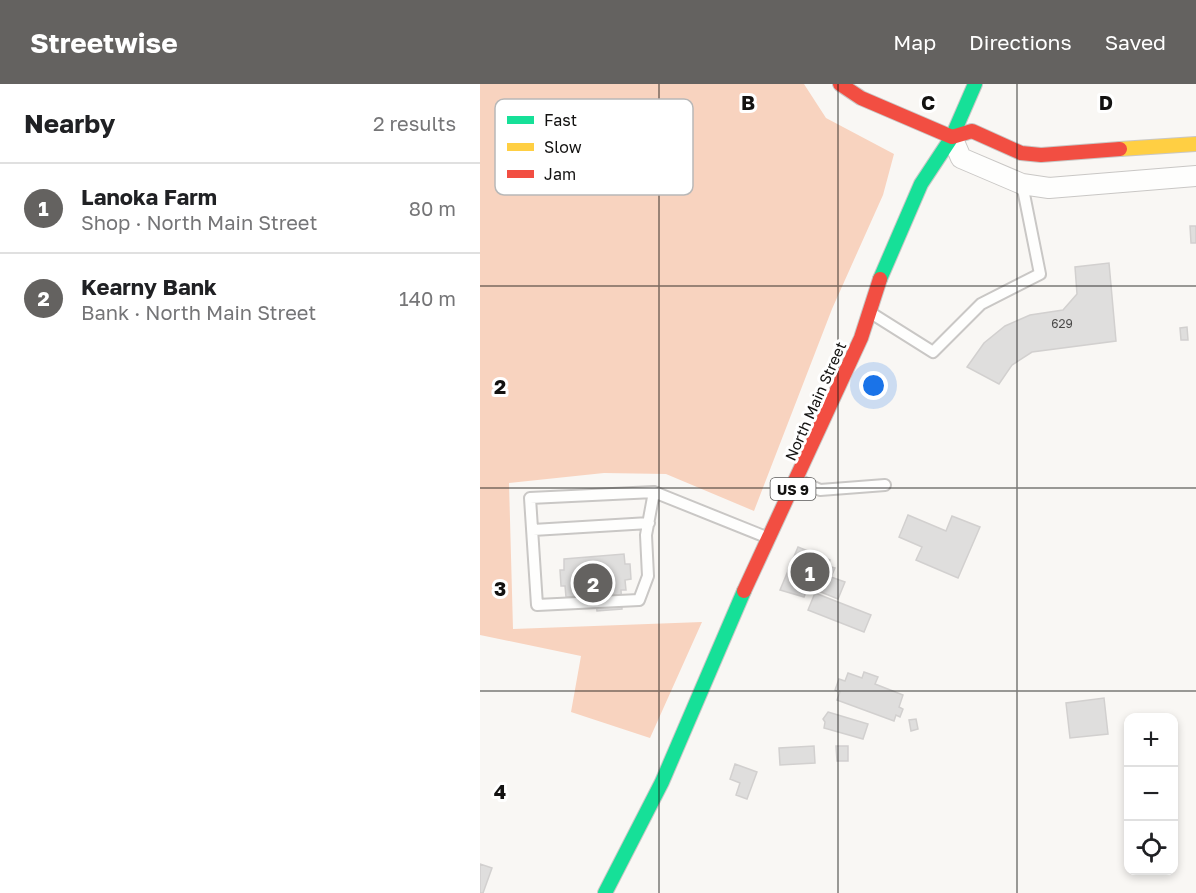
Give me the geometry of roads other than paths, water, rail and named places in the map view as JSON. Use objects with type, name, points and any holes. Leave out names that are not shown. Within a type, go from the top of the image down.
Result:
[{"type":"main road","points":[[840,84],[861,98],[952,137],[972,131],[1022,153],[1041,155],[1196,144]]},
{"type":"main road","name":"North Main Street","points":[[605,893],[662,782],[728,624],[798,479],[861,338],[873,294],[921,184],[952,137],[975,84]]},
{"type":"street","points":[[952,137],[961,158],[1022,184],[1049,188],[1074,188],[1196,176]]},
{"type":"street","points":[[1146,148],[1148,179]]},
{"type":"lane","points":[[868,312],[933,352],[981,304],[1040,274],[1022,184]]},
{"type":"lane","points":[[798,479],[820,490],[885,485]]},
{"type":"lane","points":[[654,492],[646,535],[648,576],[639,600],[537,605],[530,498],[654,492],[770,538]]},
{"type":"lane","points":[[533,530],[649,523]]},
{"type":"place","name":"Lanoka Farm","points":[[810,572]]},
{"type":"place","name":"Kearny Bank","points":[[593,583]]}]
